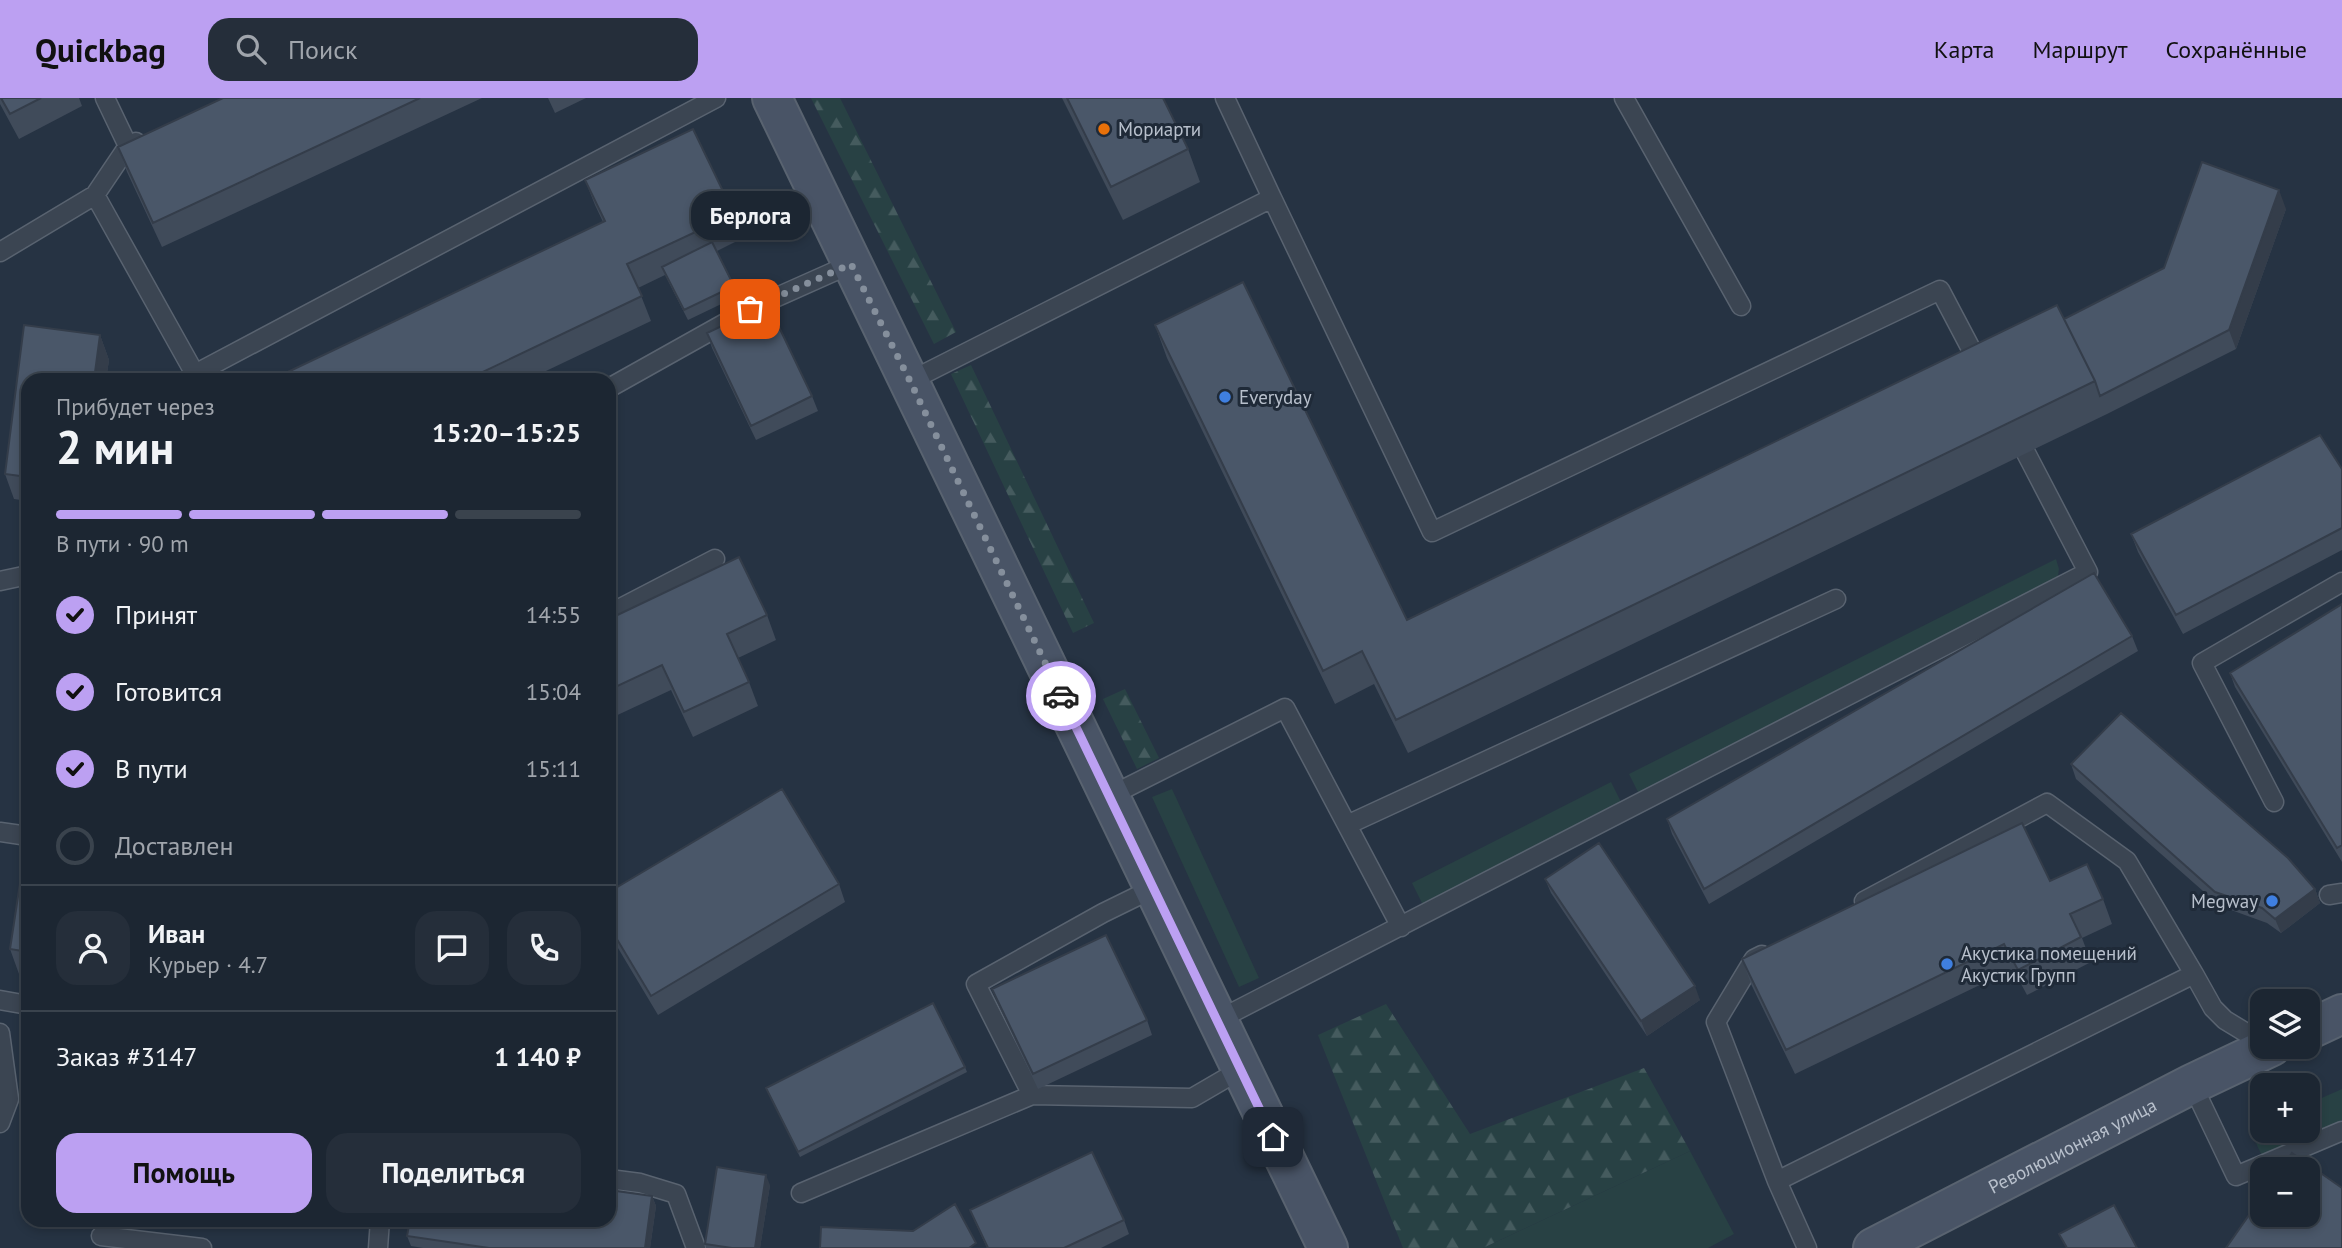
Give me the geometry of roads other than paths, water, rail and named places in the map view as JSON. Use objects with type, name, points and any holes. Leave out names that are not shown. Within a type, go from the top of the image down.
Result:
[{"type":"street","points":[[772,98],[1328,1248]]},
{"type":"street","points":[[2320,1024],[2342,1014]]},
{"type":"street","name":"Революционная улица","points":[[1873,1248],[2250,1055]]},
{"type":"lane","points":[[106,98],[128,146]]},
{"type":"lane","points":[[203,373],[716,98]]},
{"type":"lane","points":[[1225,98],[1432,532],[1940,290],[1986,379]]},
{"type":"lane","points":[[1624,98],[1741,306]]},
{"type":"lane","points":[[0,252],[95,195],[128,146],[152,135]]},
{"type":"lane","points":[[95,195],[194,373]]},
{"type":"lane","points":[[910,381],[1272,198]]},
{"type":"lane","points":[[616,384],[750,309],[851,264]]},
{"type":"lane","points":[[1218,1020],[2088,572],[2026,453]]},
{"type":"lane","points":[[616,610],[715,559]]},
{"type":"lane","points":[[0,581],[21,576]]},
{"type":"lane","points":[[2274,802],[2202,663],[2342,582]]},
{"type":"lane","points":[[1347,825],[1836,599]]},
{"type":"lane","points":[[1110,796],[1284,708],[1401,927]]},
{"type":"lane","points":[[1852,907],[2047,803],[2127,861],[2213,1008],[2225,1020],[2250,1035]]},
{"type":"lane","points":[[0,832],[21,835]]},
{"type":"lane","points":[[1032,1095],[976,984],[1153,888]]},
{"type":"lane","points":[[1779,946],[1754,959],[1716,1022],[1777,1181],[1807,1248]]},
{"type":"lane","points":[[1777,1181],[2194,974]]},
{"type":"lane","points":[[0,1000],[21,1004]]},
{"type":"lane","points":[[0,1033],[9,1099],[0,1123]]},
{"type":"lane","points":[[801,1193],[1032,1095],[1192,1098],[1240,1070]]},
{"type":"lane","points":[[2192,1084],[2236,1176],[2342,1131]]},
{"type":"lane","points":[[616,1180],[640,1183],[676,1194],[696,1248]]},
{"type":"lane","points":[[378,1248],[380,1227]]},
{"type":"lane","points":[[101,1236],[202,1248]]},
{"type":"place","name":"Мориарти","points":[[1104,129]]},
{"type":"place","name":"Берлога","points":[[750,309]]},
{"type":"place","name":"Everyday","points":[[1225,397]]},
{"type":"place","name":"Megway","points":[[2272,901]]},
{"type":"place","name":"Акустика помещений Акустик Групп","points":[[1947,964]]}]
